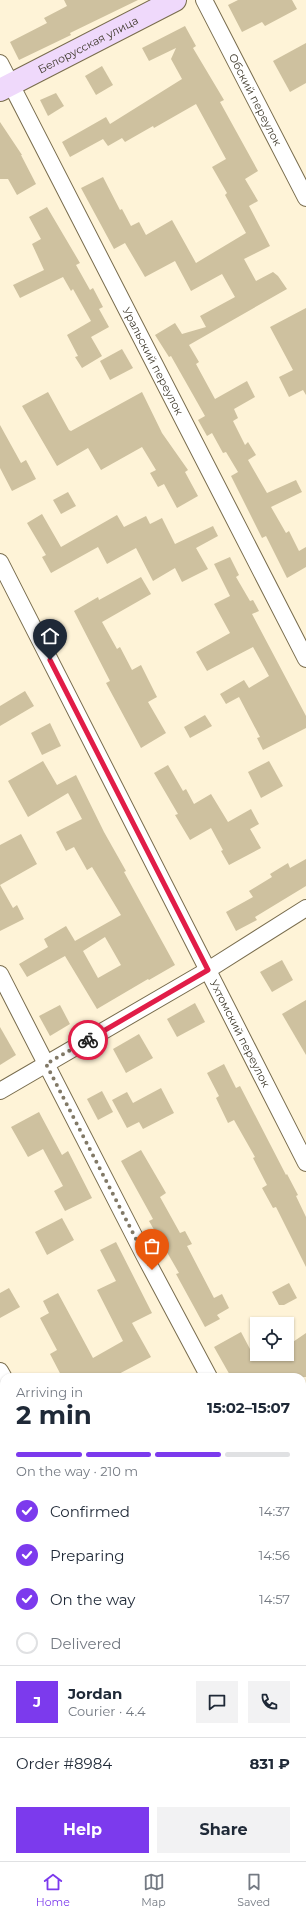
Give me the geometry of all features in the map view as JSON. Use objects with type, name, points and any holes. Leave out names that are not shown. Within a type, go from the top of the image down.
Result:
[{"type":"main road","name":"Белорусская улица","points":[[6,87],[176,0]]},
{"type":"street","name":"Обский переулок","points":[[204,0],[306,198]]},
{"type":"street","name":"Уральский переулок","points":[[0,63],[6,87],[306,658]]},
{"type":"street","name":"Ухтомский переулок","points":[[0,562],[306,1163]]},
{"type":"street","points":[[0,1091],[208,970],[306,908]]},
{"type":"street","points":[[0,974],[145,1257],[207,1373]]},
{"type":"building","points":[[64,0],[138,0],[19,60],[10,42],[47,23],[44,18],[67,6]]},
{"type":"building","points":[[238,0],[292,0],[297,9],[265,26],[262,22],[242,32],[228,5]]},
{"type":"building","points":[[185,26],[196,46],[193,48],[224,100],[220,102],[258,171],[245,179],[258,201],[249,206],[270,246],[244,259],[256,281],[273,272],[278,276],[287,289],[189,345],[199,362],[196,364],[215,399],[247,381],[255,397],[234,409],[238,418],[233,421],[245,445],[248,442],[256,455],[248,460],[267,493],[296,480],[302,492],[271,507],[286,533],[289,531],[299,551],[306,547],[306,567],[287,578],[266,536],[262,538],[231,476],[238,472],[226,452],[223,453],[212,433],[207,436],[198,420],[205,416],[171,356],[169,357],[155,335],[175,323],[182,334],[206,327],[200,316],[235,297],[222,274],[191,291],[175,261],[145,277],[125,243],[114,249],[81,188],[103,177],[120,210],[122,209],[131,226],[139,222],[146,235],[172,220],[196,263],[246,233],[225,195],[227,193],[212,167],[226,159],[196,104],[154,128],[153,126],[125,142],[122,138],[108,146],[103,139],[70,157],[62,142],[106,117],[110,124],[182,79],[171,59],[176,48],[149,61],[142,48]]},
{"type":"building","points":[[306,43],[306,83],[290,92],[273,61]]},
{"type":"building","points":[[102,66],[113,85],[96,95],[85,76]]},
{"type":"building","points":[[56,93],[64,106],[48,116],[40,100]]},
{"type":"building","points":[[0,122],[22,155],[36,184],[17,195],[8,179],[0,179]]},
{"type":"building","points":[[47,207],[80,263],[76,265],[90,290],[93,288],[103,307],[99,309],[109,327],[91,337],[102,356],[82,368],[75,357],[78,356],[67,335],[91,321],[73,289],[71,291],[63,277],[20,298],[13,285],[44,270],[32,244],[41,239],[29,217]]},
{"type":"building","points":[[306,308],[306,395],[303,390],[289,397],[279,377],[293,370],[270,327]]},
{"type":"building","points":[[122,349],[133,368],[110,380],[100,361]]},
{"type":"building","points":[[48,392],[69,430],[71,431],[142,392],[162,433],[188,470],[185,472],[198,496],[177,508],[164,484],[158,487],[150,473],[156,470],[142,447],[101,470],[88,448],[57,466],[22,406]]},
{"type":"building","points":[[0,425],[21,463],[26,460],[36,479],[12,491],[0,468]]},
{"type":"building","points":[[68,492],[76,506],[61,514],[53,500]]},
{"type":"building","points":[[42,514],[61,547],[117,515],[124,527],[146,516],[150,524],[162,518],[175,544],[213,526],[218,536],[196,548],[208,569],[182,582],[175,568],[153,581],[136,548],[107,564],[98,547],[51,573],[42,557],[46,555],[27,523]]},
{"type":"building","points":[[230,557],[239,575],[236,577],[250,601],[253,600],[259,611],[252,614],[306,716],[306,728],[263,750],[257,738],[260,737],[239,697],[226,704],[220,694],[244,680],[249,688],[269,676],[253,647],[207,671],[196,652],[230,633],[214,604],[230,596],[214,564]]},
{"type":"building","points":[[141,577],[151,594],[102,622],[117,649],[120,647],[132,670],[141,665],[157,697],[148,702],[166,733],[141,748],[106,683],[110,681],[74,611],[98,597],[99,600]]},
{"type":"building","points":[[25,691],[34,706],[0,726],[0,706]]},
{"type":"building","points":[[205,715],[212,726],[190,738],[184,727]]},
{"type":"building","points":[[50,723],[61,746],[42,755],[31,733]]},
{"type":"building","points":[[43,761],[57,785],[76,775],[104,832],[126,871],[124,872],[175,965],[97,1009],[65,956],[27,977],[19,964],[48,947],[44,939],[66,926],[75,941],[121,915],[92,867],[87,870],[74,847],[66,851],[56,832],[82,819],[68,793],[28,817],[8,781]],"holes":[[[105,937],[121,965],[98,978],[83,951]]]},
{"type":"building","points":[[269,761],[283,786],[261,798],[248,772]]},
{"type":"building","points":[[168,765],[183,791],[186,789],[194,804],[211,794],[228,822],[251,809],[259,824],[250,829],[261,848],[229,865],[211,828],[190,840],[175,815],[178,814],[154,773]]},
{"type":"building","points":[[21,834],[37,864],[0,885],[0,845]]},
{"type":"building","points":[[306,859],[306,886],[255,917],[257,920],[236,931],[226,912],[253,897],[249,891],[272,877],[270,874],[288,863],[290,868]]},
{"type":"building","points":[[0,885],[13,908],[17,905],[24,919],[0,931]]},
{"type":"building","points":[[282,960],[293,980],[272,992],[260,972]]},
{"type":"building","points":[[306,1000],[306,1055],[282,1014]]},
{"type":"building","points":[[195,1003],[205,1022],[177,1037],[167,1019]]},
{"type":"building","points":[[60,1005],[70,1024],[50,1036],[39,1016]]},
{"type":"building","points":[[0,1027],[16,1055],[0,1065]]},
{"type":"building","points":[[139,1034],[153,1058],[126,1073],[113,1049]]},
{"type":"building","points":[[224,1064],[236,1088],[240,1086],[298,1195],[296,1196],[306,1217],[306,1267],[276,1207],[273,1208],[262,1188],[267,1185],[253,1158],[255,1157],[234,1120],[228,1123],[216,1098],[219,1096],[207,1073]]},
{"type":"building","points":[[161,1088],[174,1113],[143,1129],[139,1122],[127,1128],[112,1100],[127,1092],[133,1103]]},
{"type":"building","points":[[102,1091],[113,1112],[98,1120],[87,1099]]},
{"type":"building","points":[[39,1112],[62,1155],[68,1151],[92,1198],[65,1211],[54,1191],[63,1186],[43,1149],[28,1157],[11,1127]]},
{"type":"building","points":[[141,1150],[166,1193],[160,1197],[180,1233],[185,1231],[192,1244],[187,1246],[214,1298],[222,1294],[229,1308],[217,1315],[220,1319],[205,1327],[176,1274],[179,1273],[149,1221],[153,1219],[121,1161]]},
{"type":"building","points":[[62,1218],[74,1240],[47,1255],[35,1232]]},
{"type":"building","points":[[116,1242],[152,1313],[132,1323],[151,1357],[121,1373],[60,1373],[50,1354],[57,1350],[40,1318],[49,1313],[43,1301],[58,1293],[93,1358],[123,1341],[97,1290],[116,1281],[100,1250]]},
{"type":"building","points":[[289,1283],[297,1298],[284,1305],[279,1305],[272,1292]]},
{"type":"building","points":[[9,1288],[20,1307],[0,1318],[0,1293]]},
{"type":"building","points":[[241,1332],[250,1349],[250,1361],[294,1361],[294,1341],[306,1333],[306,1373],[229,1373],[214,1347]]},
{"type":"way so far","points":[[88,1040],[46,1064],[152,1270]]},
{"type":"route","points":[[50,660],[208,970],[88,1040]]}]
